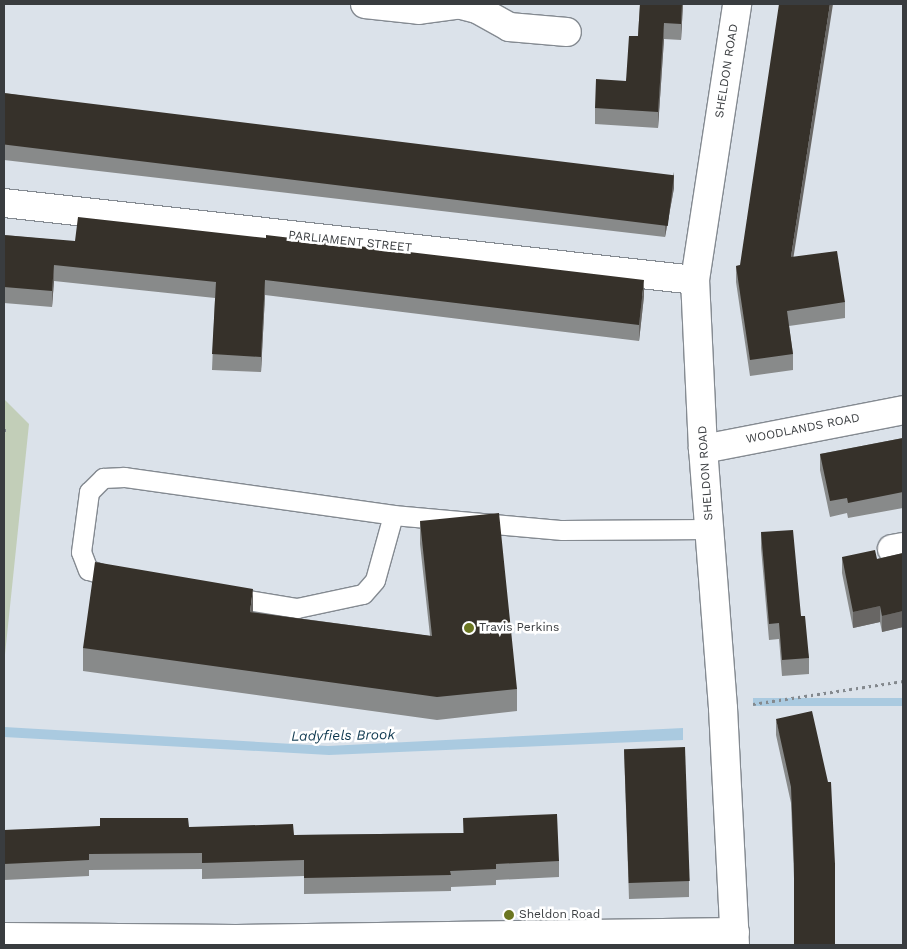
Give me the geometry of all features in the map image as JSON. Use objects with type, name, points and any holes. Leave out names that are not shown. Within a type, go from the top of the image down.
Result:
[{"type":"street","points":[[365,4],[420,10],[462,5],[477,10],[509,27],[567,32]]},
{"type":"street","name":"SHELDON ROAD","points":[[735,939],[723,708],[703,449],[695,280],[737,4]]},
{"type":"street","name":"PARLIAMENT STREET","points":[[4,203],[695,280]]},
{"type":"street","name":"WOODLANDS ROAD","points":[[703,449],[903,410]]},
{"type":"street","points":[[4,937],[236,942],[735,939]]},
{"type":"lane","points":[[134,581],[88,570],[81,552],[89,492],[103,478],[124,477],[393,515],[562,530],[710,529]]},
{"type":"lane","points":[[211,594],[297,608],[363,594],[376,580],[393,515]]},
{"type":"path","points":[[4,430],[9,430]]},
{"type":"path","points":[[723,708],[903,681]]},
{"type":"green space","points":[[4,399],[29,424],[4,664]]},
{"type":"water","points":[[753,698],[903,698],[903,706],[753,706]]},
{"type":"water","points":[[4,727],[328,746],[683,728],[683,740],[329,755],[4,737]]},
{"type":"building","points":[[640,4],[682,4],[681,24],[664,23],[658,112],[595,108],[596,79],[626,81],[629,36],[638,36]]},
{"type":"building","points":[[779,4],[830,4],[791,257],[837,251],[845,302],[787,311],[793,354],[750,360],[736,266],[740,265]]},
{"type":"building","points":[[4,93],[674,175],[668,226],[4,144]]},
{"type":"building","points":[[78,217],[266,238],[266,235],[644,280],[639,325],[265,280],[261,357],[212,354],[216,282],[54,265],[52,291],[4,287],[4,235],[75,241]]},
{"type":"building","points":[[903,438],[903,492],[848,503],[847,498],[830,501],[820,454]]},
{"type":"building","points":[[499,513],[517,689],[437,697],[83,648],[95,562],[253,589],[250,612],[432,636],[420,521]]},
{"type":"building","points":[[793,530],[801,616],[805,616],[809,658],[782,660],[779,623],[769,624],[761,532]]},
{"type":"building","points":[[875,550],[877,559],[903,553],[903,611],[882,616],[880,606],[853,612],[842,557]]},
{"type":"building","points":[[812,711],[828,782],[831,782],[835,864],[835,945],[794,945],[794,864],[791,787],[776,719]]},
{"type":"building","points":[[685,747],[690,881],[629,883],[624,749]]},
{"type":"building","points":[[557,814],[559,861],[496,864],[496,869],[450,871],[451,875],[304,878],[304,860],[202,863],[202,853],[89,854],[89,860],[4,864],[4,830],[100,826],[100,818],[188,818],[189,827],[293,824],[294,835],[464,833],[463,818]]},
{"type":"place","name":"Travis Perkins","points":[[469,628]]},
{"type":"place","name":"Sheldon Road","points":[[509,915]]},
{"type":"water label","name":"Ladyfiels Brook","points":[[343,735]]}]
